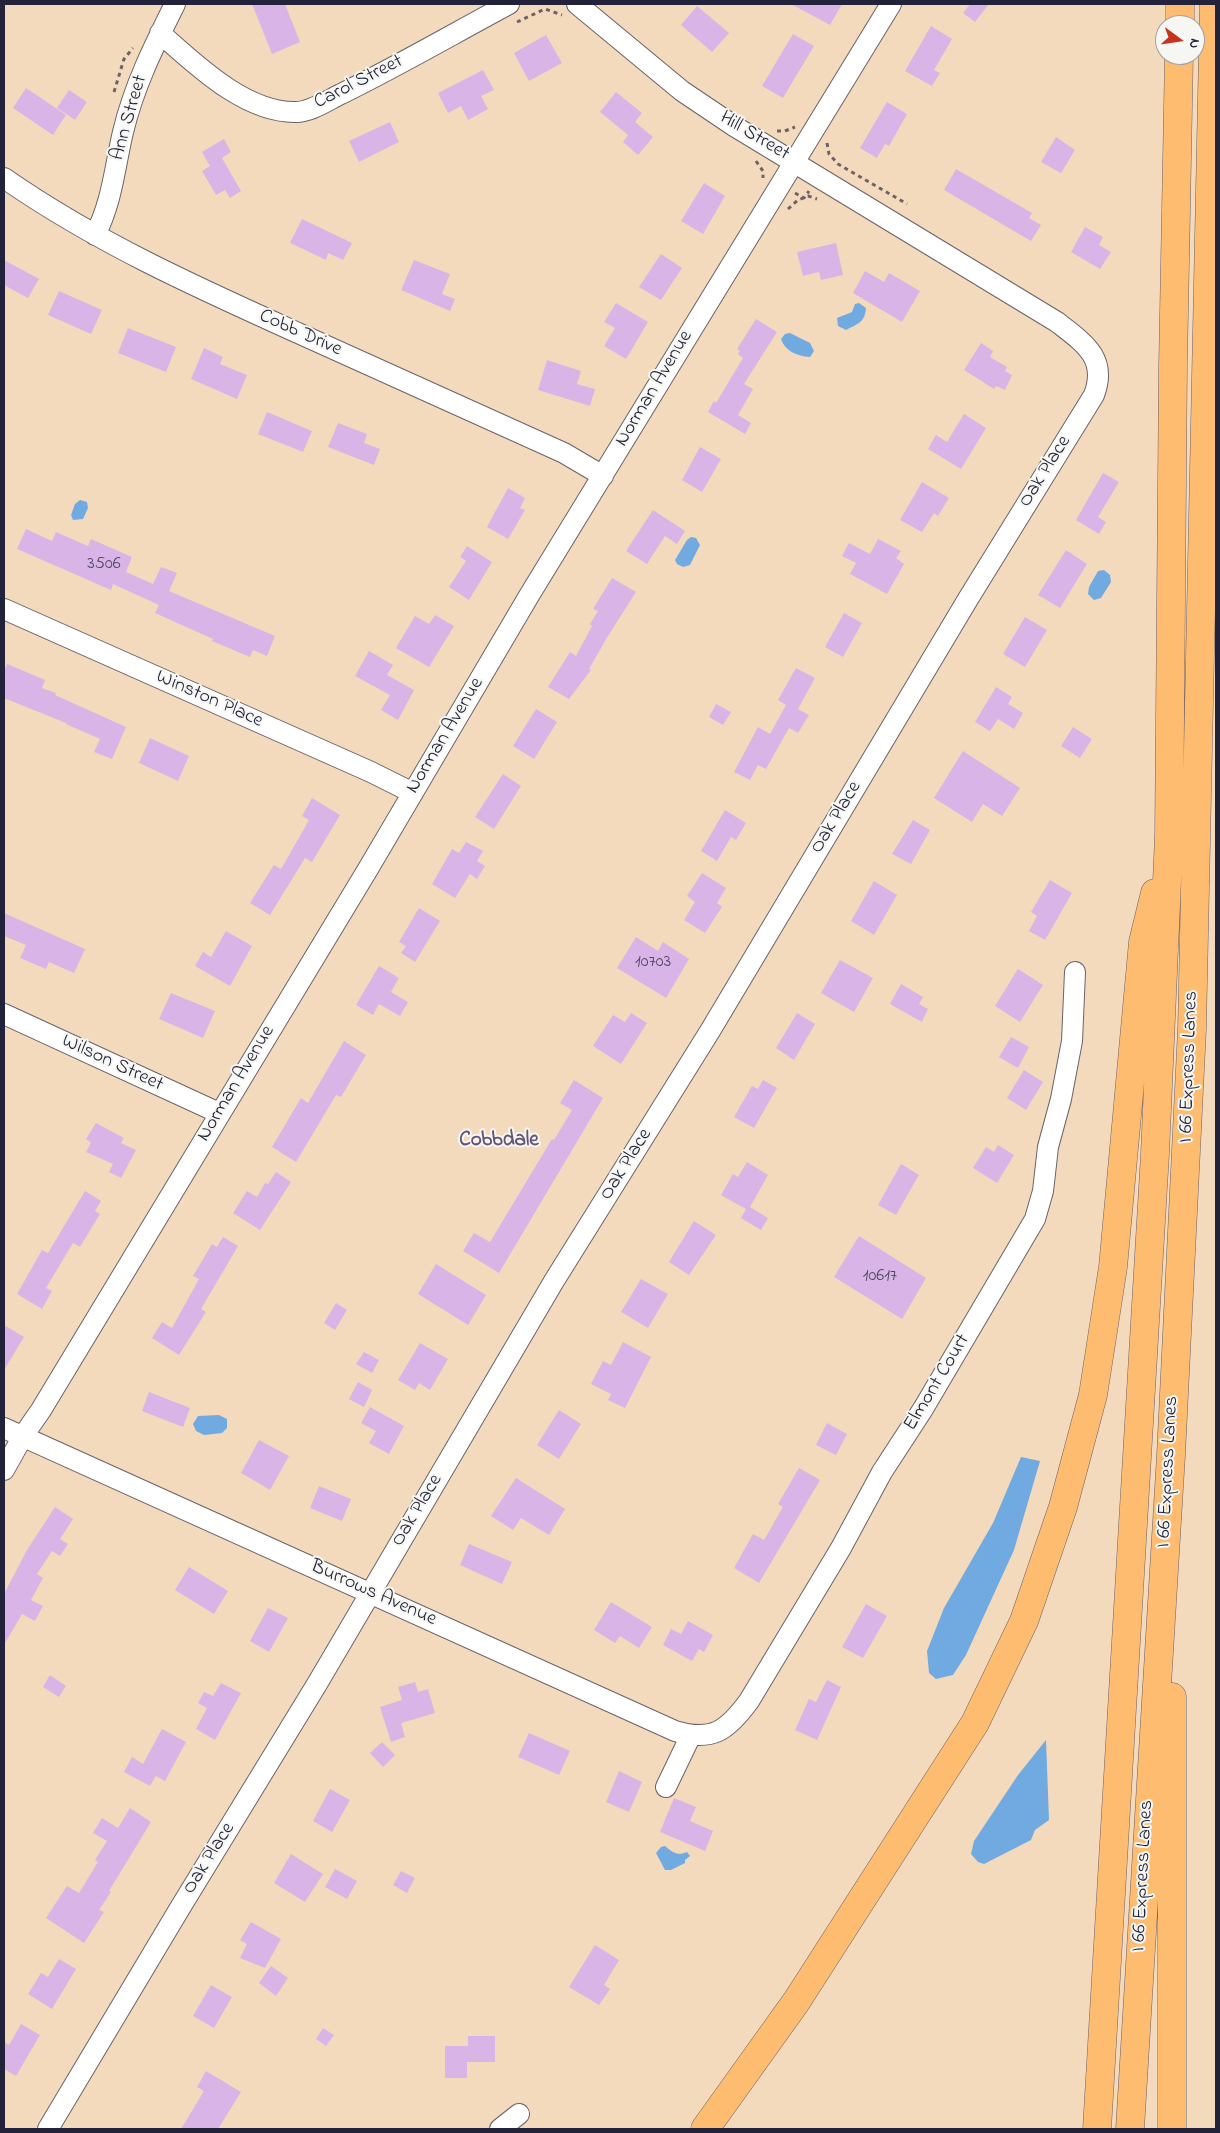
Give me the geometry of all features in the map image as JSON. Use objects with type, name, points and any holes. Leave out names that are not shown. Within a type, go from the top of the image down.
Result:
[{"type":"highway","name":"I 66 Express Lanes","points":[[1130,2129],[1171,1456],[1192,1029],[1214,4]]},
{"type":"highway","points":[[1097,2129],[1155,1154],[1169,836],[1173,356],[1179,65]]},
{"type":"highway","points":[[705,2129],[796,2002],[970,1731],[1024,1621],[1063,1507],[1093,1395],[1113,1267],[1143,942],[1169,836]]},
{"type":"highway","points":[[1171,1456],[1172,2129]]},
{"type":"street","name":"Ann Street","points":[[95,235],[108,203],[123,131],[134,92],[147,59],[175,4]]},
{"type":"street","name":"Carol Street","points":[[160,33],[212,78],[239,94],[272,108],[296,112],[308,110],[354,88],[509,4]]},
{"type":"street","name":"Norman Avenue","points":[[4,1470],[22,1436],[41,1410],[413,793],[530,594],[890,4]]},
{"type":"street","name":"Hill Street","points":[[572,11],[682,91],[734,126],[944,252]]},
{"type":"street","name":"Cobb Drive","points":[[4,178],[65,219],[125,253],[564,453],[602,476]]},
{"type":"street","name":"Oak Place","points":[[48,2129],[317,1684],[554,1281],[715,1022],[962,607],[1094,395],[1098,385],[1098,370],[1090,349],[1058,322],[944,252]]},
{"type":"street","name":"Winston Place","points":[[4,609],[371,772],[413,793]]},
{"type":"street","name":"Elmont Court","points":[[691,1735],[704,1736],[725,1728],[736,1719],[749,1701],[841,1548],[882,1472],[923,1409],[1035,1220],[1043,1191],[1048,1147],[1062,1099],[1072,1041],[1074,972]]},
{"type":"street","name":"Wilson Street","points":[[4,1014],[219,1113]]},
{"type":"street","name":"Burrows Avenue","points":[[4,1428],[666,1727],[691,1735]]},
{"type":"street","points":[[666,1787],[691,1735]]},
{"type":"street","points":[[500,2129],[519,2114]]},
{"type":"path","points":[[510,26],[545,9],[560,13],[572,11]]},
{"type":"path","points":[[771,128],[785,131],[796,127],[799,123]]},
{"type":"path","points":[[831,135],[827,144],[829,154],[838,164],[907,204]]},
{"type":"path","points":[[749,157],[757,162],[763,171],[763,184]]},
{"type":"path","points":[[787,210],[798,200],[808,196],[826,204]]},
{"type":"water","points":[[859,303],[866,308],[862,320],[846,330],[838,326],[837,318],[852,312],[855,304]]},
{"type":"water","points":[[790,333],[810,343],[814,351],[810,357],[796,354],[785,347],[781,339],[785,334]]},
{"type":"water","points":[[80,500],[87,502],[88,508],[83,519],[73,520],[71,515],[75,504]]},
{"type":"water","points":[[691,537],[696,538],[700,545],[690,565],[683,567],[677,564],[675,560],[687,540]]},
{"type":"water","points":[[1104,570],[1110,575],[1111,582],[1101,598],[1094,600],[1088,594],[1089,587],[1098,571]]},
{"type":"water","points":[[219,1415],[227,1419],[227,1428],[222,1433],[204,1435],[196,1431],[193,1424],[198,1416]]},
{"type":"water","points":[[1021,1457],[1040,1461],[1014,1550],[966,1655],[953,1675],[936,1679],[929,1673],[927,1651],[944,1608],[993,1523]]},
{"type":"water","points":[[1046,1740],[1049,1820],[1035,1830],[1031,1840],[984,1864],[978,1862],[971,1854],[974,1841],[1018,1775]]},
{"type":"water","points":[[665,1846],[676,1853],[687,1852],[690,1856],[685,1860],[685,1863],[671,1870],[665,1870],[656,1853],[661,1847]]},
{"type":"building","points":[[252,4],[285,4],[300,42],[272,54]]},
{"type":"building","points":[[791,4],[842,4],[830,25]]},
{"type":"building","points":[[970,4],[989,4],[975,22],[963,13]]},
{"type":"building","points":[[697,6],[729,33],[712,52],[681,25]]},
{"type":"building","points":[[931,26],[952,39],[934,70],[940,73],[932,86],[905,71]]},
{"type":"building","points":[[793,34],[814,46],[783,98],[762,86]]},
{"type":"building","points":[[546,35],[562,63],[529,81],[514,53]]},
{"type":"building","points":[[483,70],[494,90],[481,96],[488,109],[468,120],[461,106],[448,113],[438,93]]},
{"type":"building","points":[[26,88],[66,115],[53,135],[13,108]]},
{"type":"building","points":[[69,90],[87,102],[75,120],[57,108]]},
{"type":"building","points":[[616,92],[642,113],[635,122],[653,137],[638,155],[623,142],[628,135],[600,112]]},
{"type":"building","points":[[887,102],[907,114],[889,146],[885,144],[877,158],[860,148]]},
{"type":"building","points":[[390,122],[399,142],[359,162],[349,141]]},
{"type":"building","points":[[1056,137],[1075,150],[1061,173],[1041,162]]},
{"type":"building","points":[[224,139],[231,152],[222,158],[241,191],[230,198],[225,190],[216,195],[202,171],[210,166],[202,152]]},
{"type":"building","points":[[956,169],[1032,213],[1029,218],[1041,225],[1031,241],[944,190]]},
{"type":"building","points":[[704,183],[725,196],[703,234],[681,221]]},
{"type":"building","points":[[302,219],[352,243],[343,260],[328,253],[326,260],[290,243]]},
{"type":"building","points":[[1085,227],[1103,237],[1099,245],[1111,252],[1100,269],[1071,252]]},
{"type":"building","points":[[836,243],[843,275],[821,280],[819,272],[803,276],[797,252]]},
{"type":"building","points":[[661,254],[682,268],[661,300],[639,287]]},
{"type":"building","points":[[4,260],[39,279],[28,298],[4,285]]},
{"type":"building","points":[[414,260],[450,274],[442,294],[455,299],[450,311],[401,290]]},
{"type":"building","points":[[865,271],[884,282],[889,273],[920,291],[902,322],[853,293]]},
{"type":"building","points":[[59,291],[102,310],[91,334],[48,315]]},
{"type":"building","points":[[616,303],[648,322],[626,359],[604,346],[615,328],[604,322]]},
{"type":"building","points":[[756,319],[777,332],[744,384],[753,389],[738,415],[751,423],[745,434],[708,412],[714,401],[716,403],[743,358],[738,354],[740,351],[737,349]]},
{"type":"building","points":[[128,328],[176,347],[166,372],[118,353]]},
{"type":"building","points":[[981,343],[993,351],[990,357],[1007,367],[1005,371],[1012,375],[1005,390],[996,386],[994,389],[964,370]]},
{"type":"building","points":[[204,348],[223,357],[220,364],[247,375],[237,399],[191,379]]},
{"type":"building","points":[[547,360],[581,371],[577,384],[595,389],[590,406],[538,390]]},
{"type":"building","points":[[267,412],[312,431],[303,452],[258,434]]},
{"type":"building","points":[[964,414],[986,428],[961,469],[928,449],[936,435],[947,442]]},
{"type":"building","points":[[338,423],[367,434],[364,443],[380,449],[374,465],[328,447]]},
{"type":"building","points":[[700,447],[721,459],[702,492],[682,480]]},
{"type":"building","points":[[1103,473],[1119,482],[1098,517],[1106,522],[1099,534],[1076,520]]},
{"type":"building","points":[[922,482],[949,498],[938,516],[934,513],[922,532],[900,520]]},
{"type":"building","points":[[508,488],[525,498],[520,508],[525,510],[508,539],[487,527]]},
{"type":"building","points":[[653,510],[685,531],[677,544],[665,536],[647,564],[626,551]]},
{"type":"building","points":[[26,529],[52,541],[56,532],[88,546],[91,539],[132,557],[126,572],[153,584],[161,567],[177,573],[169,591],[275,636],[267,656],[253,650],[250,657],[212,641],[213,639],[155,613],[159,605],[113,584],[111,590],[17,549]]},
{"type":"building","points":[[878,539],[901,551],[896,558],[904,564],[887,594],[850,574],[856,563],[842,556],[849,543],[870,554]]},
{"type":"building","points":[[467,546],[492,562],[469,600],[449,587],[466,561],[460,557]]},
{"type":"building","points":[[1066,550],[1087,564],[1060,608],[1038,595]]},
{"type":"building","points":[[612,578],[636,592],[608,636],[589,669],[591,670],[569,699],[548,687],[570,652],[576,656],[598,611],[593,609]]},
{"type":"building","points":[[844,613],[862,623],[843,657],[825,647]]},
{"type":"building","points":[[435,615],[454,626],[429,667],[396,648],[415,616],[429,624]]},
{"type":"building","points":[[1025,617],[1047,630],[1025,667],[1003,654]]},
{"type":"building","points":[[369,651],[393,665],[387,675],[414,690],[398,720],[381,710],[390,695],[355,676]]},
{"type":"building","points":[[7,664],[45,680],[42,688],[56,693],[55,695],[126,727],[112,759],[94,752],[100,739],[4,698],[4,671]]},
{"type":"building","points":[[796,668],[815,678],[798,709],[809,715],[798,733],[789,728],[766,769],[758,765],[750,780],[734,772],[758,727],[770,734],[786,705],[778,700]]},
{"type":"building","points":[[996,687],[1012,697],[1008,704],[1023,713],[1014,729],[998,719],[990,731],[975,722]]},
{"type":"building","points":[[716,704],[731,712],[723,725],[709,717]]},
{"type":"building","points":[[536,709],[557,722],[534,759],[513,746]]},
{"type":"building","points":[[1073,727],[1092,739],[1080,758],[1061,746]]},
{"type":"building","points":[[150,738],[189,756],[178,781],[139,763]]},
{"type":"building","points":[[963,751],[1020,788],[1002,816],[983,804],[972,822],[934,798]]},
{"type":"building","points":[[503,774],[521,786],[494,829],[475,817]]},
{"type":"building","points":[[312,798],[340,815],[312,862],[305,858],[270,915],[250,903],[274,865],[281,869],[309,820],[302,816]]},
{"type":"building","points":[[725,810],[746,823],[736,840],[731,837],[717,861],[701,851]]},
{"type":"building","points":[[913,820],[930,830],[911,864],[892,854]]},
{"type":"building","points":[[466,842],[483,851],[477,861],[485,866],[477,879],[470,874],[455,898],[432,884],[452,849],[459,853]]},
{"type":"building","points":[[702,873],[726,888],[717,903],[722,907],[705,933],[684,920],[695,902],[687,896]]},
{"type":"building","points":[[1050,880],[1072,893],[1045,940],[1029,931],[1037,916],[1031,912]]},
{"type":"building","points":[[874,881],[897,895],[874,935],[851,921]]},
{"type":"building","points":[[419,908],[440,921],[415,962],[401,953],[406,946],[399,942]]},
{"type":"building","points":[[4,913],[85,949],[74,973],[49,962],[46,969],[20,958],[26,945],[4,936]]},
{"type":"building","points":[[226,931],[252,946],[230,986],[195,966],[203,952],[211,957]]},
{"type":"building","points":[[636,937],[658,951],[663,942],[689,959],[666,998],[617,968]]},
{"type":"building","points":[[840,960],[873,978],[854,1012],[821,993]]},
{"type":"building","points":[[379,966],[399,978],[391,992],[408,1002],[400,1016],[379,1004],[373,1015],[356,1005]]},
{"type":"building","points":[[1018,969],[1043,985],[1020,1022],[995,1006]]},
{"type":"building","points":[[901,984],[923,997],[919,1004],[928,1009],[922,1022],[890,1004]]},
{"type":"building","points":[[171,993],[215,1011],[203,1038],[159,1019]]},
{"type":"building","points":[[631,1013],[647,1023],[621,1064],[593,1046],[613,1015],[625,1022]]},
{"type":"building","points":[[797,1013],[815,1024],[794,1060],[776,1048]]},
{"type":"building","points":[[1011,1037],[1029,1047],[1018,1068],[999,1057]]},
{"type":"building","points":[[344,1041],[366,1055],[341,1097],[336,1095],[296,1162],[272,1147],[301,1098],[308,1103]]},
{"type":"building","points":[[1024,1070],[1043,1082],[1026,1110],[1007,1098]]},
{"type":"building","points":[[574,1080],[603,1098],[499,1273],[463,1251],[474,1233],[490,1242],[552,1139],[554,1140],[572,1110],[560,1103]]},
{"type":"building","points":[[763,1080],[777,1088],[754,1128],[734,1117],[752,1086],[758,1089]]},
{"type":"building","points":[[96,1123],[124,1138],[121,1143],[136,1150],[121,1178],[109,1172],[113,1164],[86,1152],[91,1143],[86,1139]]},
{"type":"building","points":[[998,1145],[1014,1155],[997,1183],[973,1168],[986,1147],[994,1152]]},
{"type":"building","points":[[747,1162],[768,1175],[750,1207],[768,1218],[761,1230],[741,1218],[746,1209],[721,1195],[733,1174],[738,1177]]},
{"type":"building","points":[[901,1164],[919,1175],[896,1215],[878,1205]]},
{"type":"building","points":[[276,1172],[291,1182],[260,1230],[233,1213],[247,1191],[257,1197],[265,1183],[268,1184]]},
{"type":"building","points":[[85,1191],[101,1201],[95,1211],[100,1214],[80,1247],[73,1243],[46,1288],[52,1291],[42,1309],[17,1294],[42,1250],[48,1253]]},
{"type":"building","points":[[694,1221],[716,1235],[689,1275],[669,1262]]},
{"type":"building","points":[[859,1236],[926,1278],[902,1319],[834,1277]]},
{"type":"building","points":[[223,1237],[238,1246],[201,1309],[206,1312],[179,1355],[152,1338],[162,1322],[172,1328],[199,1279],[193,1276],[212,1244],[217,1247]]},
{"type":"building","points":[[436,1264],[486,1295],[468,1325],[418,1294]]},
{"type":"building","points":[[641,1279],[668,1294],[648,1328],[621,1312]]},
{"type":"building","points":[[336,1303],[347,1310],[335,1330],[324,1323]]},
{"type":"building","points":[[4,1325],[24,1337],[4,1370]]},
{"type":"building","points":[[623,1342],[651,1357],[625,1408],[608,1400],[611,1394],[591,1384],[603,1361],[611,1365]]},
{"type":"building","points":[[420,1343],[448,1359],[430,1390],[419,1383],[415,1390],[398,1380]]},
{"type":"building","points":[[364,1352],[379,1360],[372,1373],[356,1364]]},
{"type":"building","points":[[358,1382],[372,1390],[364,1407],[349,1399]]},
{"type":"building","points":[[149,1392],[190,1408],[183,1427],[142,1411]]},
{"type":"building","points":[[370,1407],[404,1426],[389,1454],[369,1443],[376,1431],[361,1423]]},
{"type":"building","points":[[559,1410],[581,1424],[559,1459],[537,1445]]},
{"type":"building","points":[[827,1423],[847,1434],[836,1455],[816,1445]]},
{"type":"building","points":[[259,1440],[289,1456],[270,1490],[241,1473]]},
{"type":"building","points":[[799,1468],[820,1480],[759,1583],[734,1568],[753,1534],[764,1540],[783,1507],[778,1504]]},
{"type":"building","points":[[516,1478],[565,1509],[549,1535],[521,1518],[513,1530],[491,1516]]},
{"type":"building","points":[[319,1486],[351,1499],[342,1521],[310,1508]]},
{"type":"building","points":[[55,1507],[73,1519],[60,1539],[68,1544],[60,1556],[52,1551],[37,1574],[43,1578],[31,1600],[43,1606],[35,1621],[22,1614],[4,1645],[4,1594],[27,1550]]},
{"type":"building","points":[[469,1544],[512,1562],[502,1584],[460,1565]]},
{"type":"building","points":[[189,1567],[228,1591],[214,1614],[175,1590]]},
{"type":"building","points":[[611,1602],[652,1627],[639,1648],[620,1636],[615,1643],[594,1630]]},
{"type":"building","points":[[866,1604],[887,1616],[863,1658],[842,1647]]},
{"type":"building","points":[[268,1608],[288,1618],[269,1652],[250,1641]]},
{"type":"building","points":[[688,1621],[713,1635],[704,1652],[699,1649],[692,1661],[663,1645],[671,1629],[681,1634]]},
{"type":"building","points":[[50,1675],[66,1686],[59,1697],[43,1687]]},
{"type":"building","points":[[827,1680],[841,1687],[817,1740],[795,1730],[809,1699],[816,1702]]},
{"type":"building","points":[[415,1682],[418,1692],[428,1689],[435,1713],[401,1723],[405,1737],[391,1742],[380,1707],[402,1700],[398,1687]]},
{"type":"building","points":[[221,1683],[241,1693],[215,1740],[196,1729],[207,1708],[198,1703],[204,1692],[213,1696]]},
{"type":"building","points":[[162,1729],[186,1742],[165,1781],[156,1776],[150,1786],[124,1772],[132,1757],[143,1764]]},
{"type":"building","points":[[529,1733],[570,1751],[559,1775],[518,1757]]},
{"type":"building","points":[[382,1742],[395,1755],[383,1767],[370,1753]]},
{"type":"building","points":[[619,1771],[642,1782],[629,1812],[606,1802]]},
{"type":"building","points":[[330,1789],[350,1800],[332,1832],[313,1821]]},
{"type":"building","points":[[674,1798],[696,1807],[690,1821],[713,1831],[705,1851],[660,1832]]},
{"type":"building","points":[[130,1808],[151,1822],[109,1891],[111,1892],[99,1910],[104,1912],[84,1943],[46,1918],[67,1886],[79,1893],[98,1862],[95,1860],[107,1841],[93,1833],[102,1818],[118,1828]]},
{"type":"building","points":[[291,1854],[323,1874],[305,1902],[274,1883]]},
{"type":"building","points":[[335,1869],[357,1881],[347,1899],[325,1887]]},
{"type":"building","points":[[401,1871],[415,1878],[407,1893],[393,1885]]},
{"type":"building","points":[[251,1922],[281,1939],[265,1968],[240,1958],[247,1944],[240,1940]]},
{"type":"building","points":[[595,1945],[619,1960],[604,1985],[610,1989],[599,2005],[569,1987]]},
{"type":"building","points":[[59,1959],[76,1969],[52,2009],[28,1994],[41,1973],[48,1977]]},
{"type":"building","points":[[271,1966],[288,1978],[276,1996],[259,1983]]},
{"type":"building","points":[[211,1985],[232,1997],[214,2028],[193,2016]]},
{"type":"building","points":[[21,2024],[40,2035],[16,2076],[4,2069],[4,2042],[9,2045]]},
{"type":"building","points":[[323,2028],[334,2035],[326,2046],[316,2039]]},
{"type":"building","points":[[468,2036],[495,2036],[495,2062],[467,2062],[467,2078],[445,2078],[445,2046],[468,2046]]},
{"type":"building","points":[[206,2071],[241,2092],[218,2129],[181,2129],[204,2091],[197,2087]]},
{"type":"district","name":"Cobbdale","points":[[499,1142]]}]
